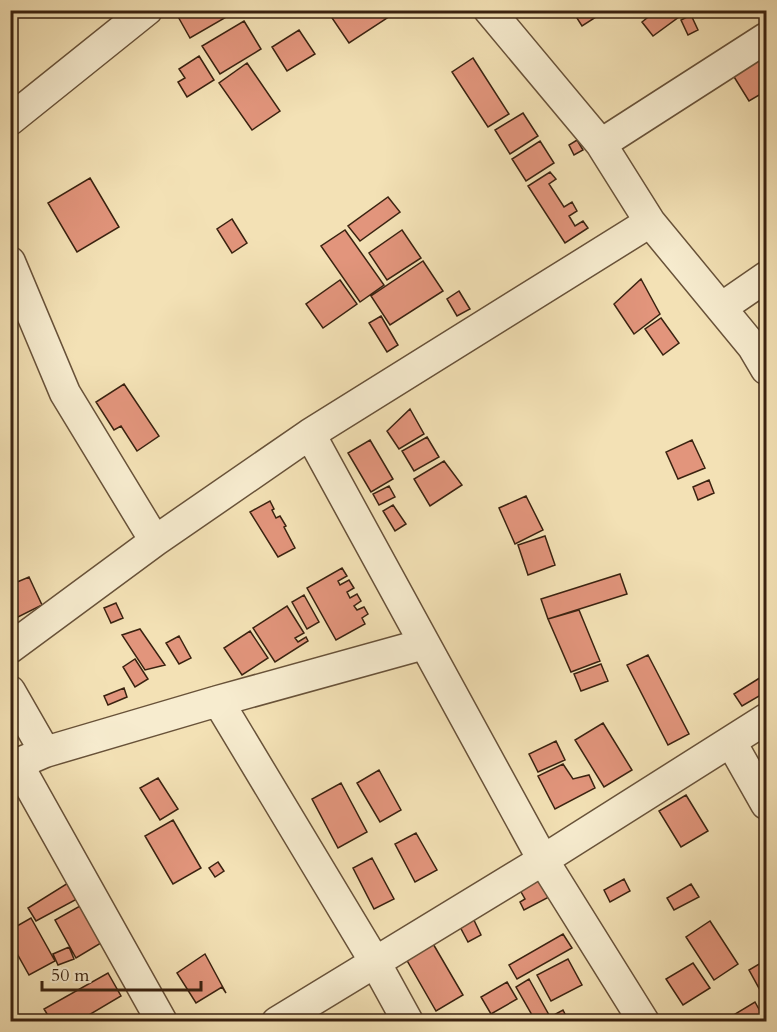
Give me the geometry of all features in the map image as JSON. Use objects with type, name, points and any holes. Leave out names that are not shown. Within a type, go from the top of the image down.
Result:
[{"type":"street","points":[[10,120],[147,10]]},
{"type":"street","points":[[489,10],[601,144],[650,222],[753,347],[766,369]]},
{"type":"street","points":[[601,144],[766,38]]},
{"type":"street","points":[[10,648],[155,541],[310,434],[650,222]]},
{"type":"street","points":[[10,262],[65,393],[155,541]]},
{"type":"street","points":[[721,308],[766,277]]},
{"type":"street","points":[[310,434],[543,860],[644,1022]]},
{"type":"street","points":[[162,1022],[14,765],[45,752],[218,701],[424,645]]},
{"type":"street","points":[[10,691],[45,752]]},
{"type":"street","points":[[218,701],[375,962],[408,1022]]},
{"type":"street","points":[[277,1022],[543,860],[766,719]]},
{"type":"street","points":[[731,742],[766,804]]},
{"type":"building","points":[[180,10],[234,10],[235,12],[190,38],[176,13]]},
{"type":"building","points":[[337,10],[398,11],[349,43],[330,15]]},
{"type":"building","points":[[582,10],[607,10],[582,26],[575,15]]},
{"type":"building","points":[[643,10],[687,11],[653,36],[642,22],[648,17]]},
{"type":"building","points":[[691,15],[698,30],[688,35],[681,20]]},
{"type":"building","points":[[244,21],[261,49],[220,74],[202,46]]},
{"type":"building","points":[[299,30],[315,54],[287,71],[272,47]]},
{"type":"building","points":[[763,53],[766,60],[766,91],[749,101],[731,72]]},
{"type":"building","points":[[199,56],[214,80],[187,97],[178,82],[185,78],[179,69]]},
{"type":"building","points":[[473,58],[509,114],[488,127],[452,72]]},
{"type":"building","points":[[247,63],[280,111],[252,130],[219,83]]},
{"type":"building","points":[[523,113],[538,136],[510,154],[495,130]]},
{"type":"building","points":[[577,140],[583,150],[574,155],[569,145]]},
{"type":"building","points":[[540,141],[554,163],[526,181],[512,159]]},
{"type":"building","points":[[550,172],[556,179],[549,184],[564,207],[572,202],[577,211],[569,216],[575,226],[583,221],[588,228],[565,243],[528,186]]},
{"type":"building","points":[[90,178],[119,227],[77,252],[48,203]]},
{"type":"building","points":[[388,197],[400,212],[360,241],[348,226]]},
{"type":"building","points":[[232,219],[247,243],[232,253],[217,229]]},
{"type":"building","points":[[345,230],[384,285],[360,302],[321,246]]},
{"type":"building","points":[[402,230],[421,258],[387,280],[369,253]]},
{"type":"building","points":[[423,261],[443,291],[390,325],[371,296]]},
{"type":"building","points":[[641,279],[660,314],[634,334],[614,304]]},
{"type":"building","points":[[340,280],[357,304],[323,328],[306,304]]},
{"type":"building","points":[[459,291],[470,309],[457,316],[447,299]]},
{"type":"building","points":[[381,316],[398,345],[387,352],[369,323]]},
{"type":"building","points":[[661,318],[679,343],[663,355],[645,329]]},
{"type":"building","points":[[124,384],[159,436],[137,451],[121,426],[114,430],[96,402]]},
{"type":"building","points":[[410,409],[424,434],[399,449],[387,431]]},
{"type":"building","points":[[427,437],[439,457],[414,471],[402,451]]},
{"type":"building","points":[[370,440],[393,479],[371,492],[348,453]]},
{"type":"building","points":[[692,440],[705,468],[678,479],[666,452]]},
{"type":"building","points":[[444,461],[462,485],[430,506],[414,479]]},
{"type":"building","points":[[709,480],[714,493],[698,500],[693,487]]},
{"type":"building","points":[[389,486],[395,497],[379,505],[373,494]]},
{"type":"building","points":[[526,496],[543,530],[515,544],[499,508]]},
{"type":"building","points":[[270,501],[276,518],[280,516],[295,548],[278,557],[250,512]]},
{"type":"building","points":[[393,505],[406,524],[395,531],[383,511]]},
{"type":"building","points":[[545,536],[555,565],[528,575],[518,545]]},
{"type":"building","points":[[342,568],[347,576],[338,581],[340,585],[349,580],[354,588],[347,592],[350,598],[357,594],[361,601],[354,606],[357,610],[364,607],[368,614],[362,618],[365,624],[336,640],[307,588]]},
{"type":"building","points":[[620,574],[627,594],[548,619],[541,599]]},
{"type":"building","points":[[29,577],[42,605],[14,619],[10,612],[10,585]]},
{"type":"building","points":[[304,595],[319,622],[307,629],[292,602]]},
{"type":"building","points":[[116,603],[123,618],[111,623],[104,608]]},
{"type":"building","points":[[287,606],[304,633],[295,638],[298,642],[306,637],[308,641],[275,662],[253,628]]},
{"type":"building","points":[[579,610],[600,661],[571,672],[548,619]]},
{"type":"building","points":[[140,629],[165,665],[145,670],[122,635]]},
{"type":"building","points":[[250,631],[268,658],[242,675],[224,648]]},
{"type":"building","points":[[179,636],[191,658],[179,664],[166,643]]},
{"type":"building","points":[[648,655],[689,734],[668,745],[627,665]]},
{"type":"building","points":[[135,659],[148,679],[135,687],[123,667]]},
{"type":"building","points":[[601,664],[608,681],[581,691],[574,674]]},
{"type":"building","points":[[766,674],[766,692],[742,706],[734,694]]},
{"type":"building","points":[[124,688],[127,697],[108,705],[104,696]]},
{"type":"building","points":[[603,723],[632,770],[604,787],[575,740]]},
{"type":"building","points":[[556,741],[565,760],[538,772],[529,754]]},
{"type":"building","points":[[563,764],[573,779],[589,775],[595,788],[555,809],[538,776]]},
{"type":"building","points":[[379,770],[401,810],[380,822],[357,783]]},
{"type":"building","points":[[158,778],[178,809],[160,820],[140,788]]},
{"type":"building","points":[[341,783],[367,832],[338,848],[312,799]]},
{"type":"building","points":[[686,795],[708,831],[681,847],[659,811]]},
{"type":"building","points":[[173,820],[201,868],[173,884],[145,836]]},
{"type":"building","points":[[416,833],[437,870],[415,882],[395,844]]},
{"type":"building","points":[[372,858],[394,899],[374,909],[353,868]]},
{"type":"building","points":[[218,862],[224,871],[215,877],[209,868]]},
{"type":"building","points":[[536,873],[549,897],[524,910],[520,902],[525,899],[516,883]]},
{"type":"building","points":[[624,879],[630,891],[610,902],[604,890]]},
{"type":"building","points":[[68,883],[77,899],[36,921],[28,908]]},
{"type":"building","points":[[691,884],[699,897],[674,910],[667,898]]},
{"type":"building","points":[[80,906],[101,943],[76,958],[55,920]]},
{"type":"building","points":[[472,916],[481,935],[468,942],[458,923]]},
{"type":"building","points":[[31,918],[55,961],[29,975],[10,941],[10,930]]},
{"type":"building","points":[[710,921],[738,964],[714,980],[686,937]]},
{"type":"building","points":[[563,934],[572,948],[517,979],[509,965]]},
{"type":"building","points":[[432,942],[463,995],[436,1011],[405,957]]},
{"type":"building","points":[[69,947],[74,959],[58,965],[53,954]]},
{"type":"building","points":[[205,954],[226,993],[222,987],[196,1003],[177,973]]},
{"type":"building","points":[[568,959],[582,985],[551,1001],[537,975]]},
{"type":"building","points":[[766,960],[766,1001],[749,970]]},
{"type":"building","points":[[693,963],[710,988],[683,1005],[666,979]]},
{"type":"building","points":[[108,973],[121,996],[77,1022],[52,1022],[44,1009]]},
{"type":"building","points":[[529,979],[549,1015],[536,1022],[516,987]]},
{"type":"building","points":[[507,982],[517,999],[491,1014],[481,997]]},
{"type":"building","points":[[755,1002],[766,1022],[722,1022]]},
{"type":"building","points":[[563,1010],[569,1022],[541,1022]]},
{"type":"building","points":[[626,1012],[632,1022],[609,1022]]}]
